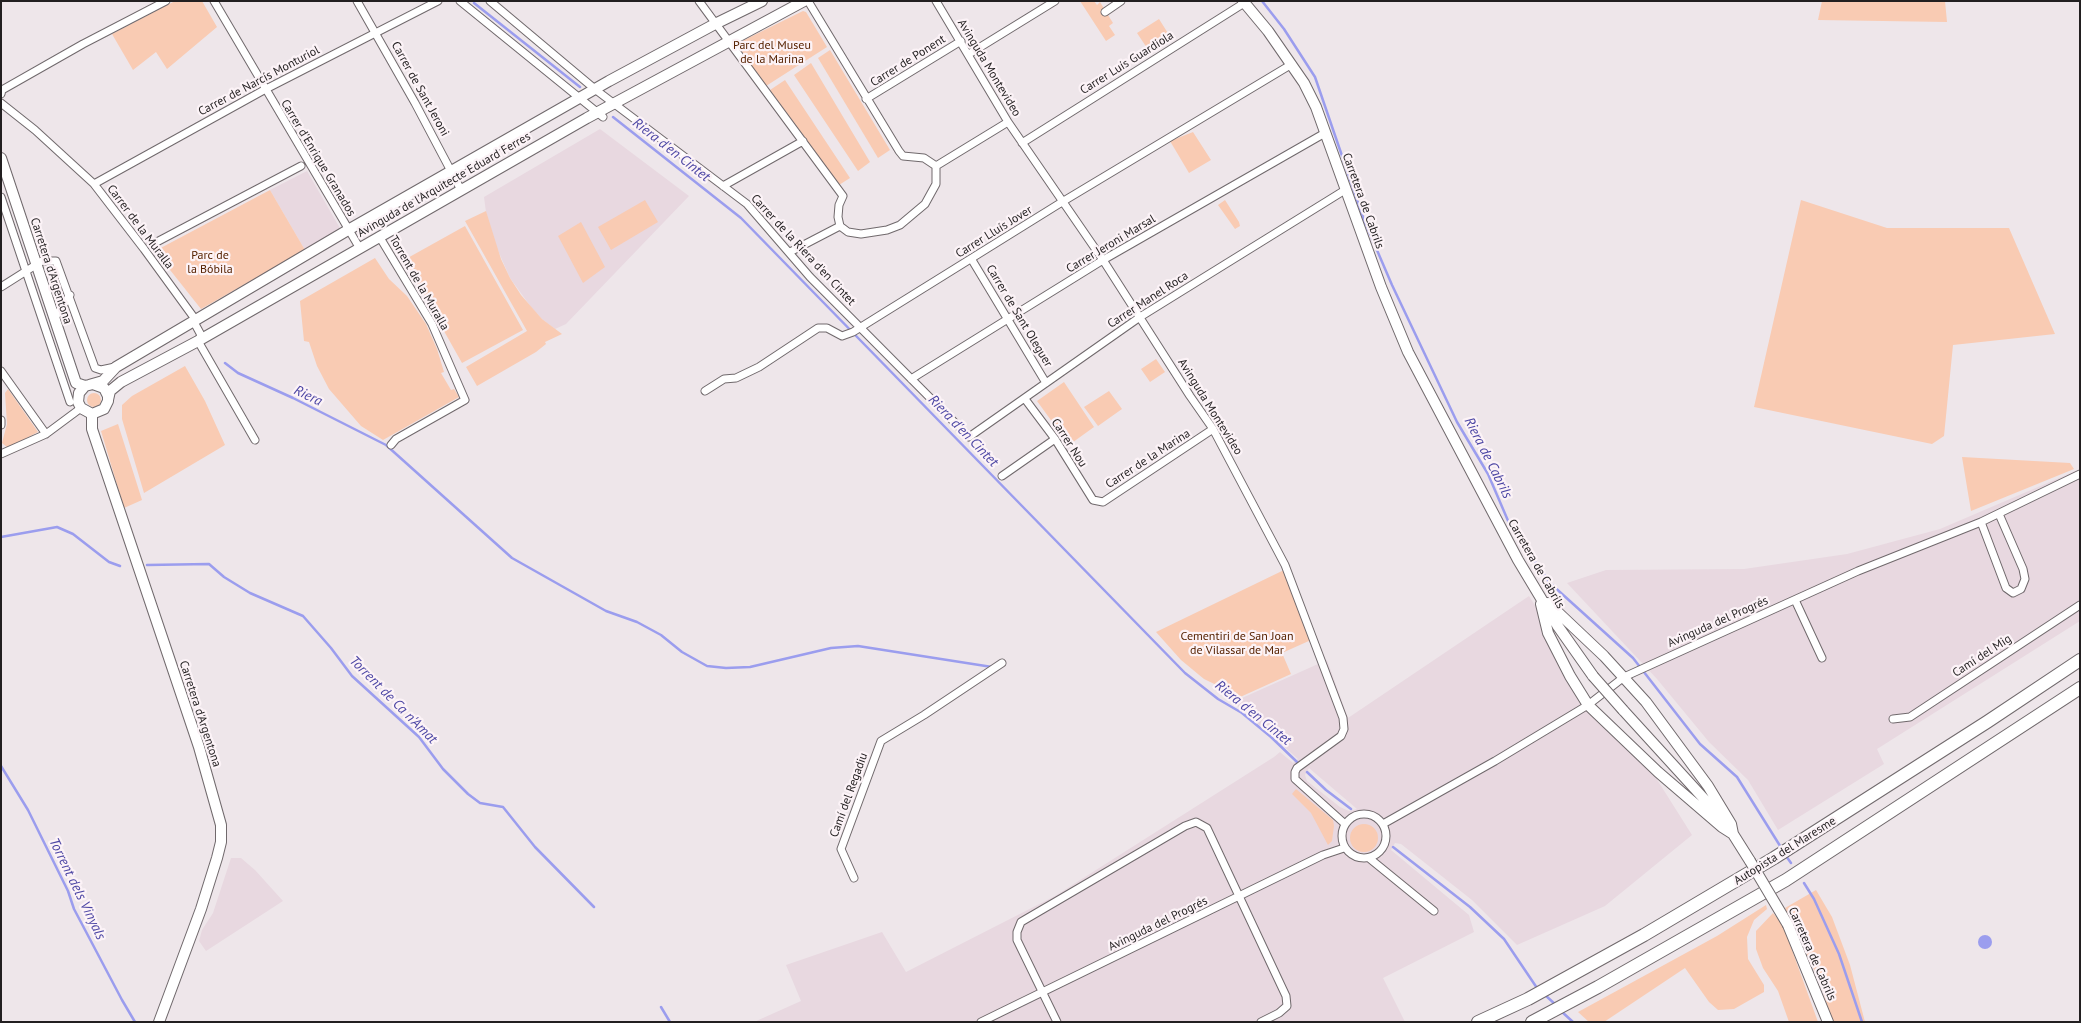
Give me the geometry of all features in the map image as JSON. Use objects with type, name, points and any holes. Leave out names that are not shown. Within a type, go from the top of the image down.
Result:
[{"type":"highway","name":"Autopista del Maresme","points":[[1478,1022],[1528,998],[1644,935],[1774,858],[1987,722],[2080,660]]},
{"type":"highway","name":"Autopista del Maresme","points":[[1533,1021],[1598,987],[1786,880],[2080,688]]},
{"type":"street","points":[[1,94],[2,90],[83,44],[166,1]]},
{"type":"street","name":"Carrer d'Enrique Granados","points":[[214,1],[264,90],[359,247]]},
{"type":"street","name":"Carrer de Sant Jeroni","points":[[357,1],[461,190]]},
{"type":"street","name":"Carrer de Narcís Monturiol","points":[[94,184],[264,90],[438,1]]},
{"type":"street","points":[[460,1],[600,114]]},
{"type":"street","name":"Carrer de la Riera d'en Cintet","points":[[490,1],[596,90],[615,102],[747,204],[810,277],[968,437]]},
{"type":"street","points":[[700,1],[728,42],[843,196],[838,211],[840,226],[848,232],[861,234],[876,233],[900,225],[925,204],[936,184],[936,166],[924,158],[903,156],[898,151],[808,1]]},
{"type":"street","name":"Avinguda de l'Arquitecte Eduard Ferres","points":[[89,385],[103,381],[116,367],[195,318],[348,230],[715,24],[762,1]]},
{"type":"street","name":"Avinguda de l'Arquitecte Eduard Ferres","points":[[108,401],[110,391],[121,382],[198,341],[359,247],[600,114],[615,102],[804,1]]},
{"type":"street","name":"Avinguda Montevideo","points":[[936,1],[1008,122],[1103,260],[1190,396],[1214,429],[1285,565],[1343,718],[1344,730],[1341,736],[1297,768],[1295,779],[1345,824]]},
{"type":"street","points":[[969,54],[1055,1]]},
{"type":"street","points":[[1105,12],[1121,1]]},
{"type":"street","name":"Carretera de Cabrils","points":[[1244,3],[1268,31],[1292,64],[1316,107],[1344,190],[1408,352],[1538,594],[1593,676],[1706,801],[1732,834],[1788,925],[1828,1022]]},
{"type":"street","name":"Carrer Luís Guardiola","points":[[1022,143],[1244,3]]},
{"type":"street","name":"Carrer de Ponent","points":[[866,99],[961,41]]},
{"type":"street","name":"Carrer Lluís Jover","points":[[705,392],[724,378],[736,378],[759,367],[818,328],[827,328],[842,336],[860,328],[903,300],[972,260],[1062,202],[1292,64]]},
{"type":"street","name":"Carrer de la Muralla","points":[[1,103],[35,130],[94,184],[195,318],[195,324],[200,335],[198,341],[255,440]]},
{"type":"street","points":[[936,166],[1008,122]]},
{"type":"street","name":"Carrer Jeroni Marsal","points":[[911,379],[1008,321],[1103,260],[1325,133]]},
{"type":"street","points":[[723,186],[803,141]]},
{"type":"street","name":"Carretera d'Argentona","points":[[2,164],[76,383],[89,385]]},
{"type":"street","points":[[151,245],[301,166]]},
{"type":"street","name":"Carrer Manel Roca","points":[[968,437],[1140,318],[1344,190]]},
{"type":"street","points":[[1,197],[70,402]]},
{"type":"street","points":[[790,252],[840,226]]},
{"type":"street","name":"Torrent de la Muralla","points":[[379,236],[432,324],[465,400],[396,439],[391,446]]},
{"type":"street","points":[[1,287],[44,260],[56,261],[96,368],[101,370],[116,367]]},
{"type":"street","name":"Carrer de Sant Oleguer","points":[[972,260],[1046,383]]},
{"type":"street","points":[[54,318],[70,295]]},
{"type":"street","points":[[1,371],[46,434]]},
{"type":"street","points":[[89,385],[104,388],[108,401],[104,409],[92,414],[81,408],[78,397],[89,385]]},
{"type":"street","name":"Carrer Nou","points":[[1025,399],[1054,439],[1093,500]]},
{"type":"street","points":[[1,454],[46,434],[81,408]]},
{"type":"street","name":"Carretera d'Argentona","points":[[92,414],[92,429],[199,747],[221,824],[222,842],[201,909],[160,1022]]},
{"type":"street","points":[[1,420],[1,425]]},
{"type":"street","name":"Carrer de la Marina","points":[[1093,500],[1103,502],[1214,429]]},
{"type":"street","points":[[1002,476],[1054,439]]},
{"type":"street","points":[[2079,474],[2080,478]]},
{"type":"street","name":"Avinguda del Progrés","points":[[1383,824],[1495,761],[1588,705],[1624,677],[1858,571],[1999,514],[2079,474]]},
{"type":"street","points":[[1981,522],[2006,588],[2013,593],[2021,589],[2025,580],[2023,569],[1999,514]]},
{"type":"street","points":[[1538,594],[1624,677],[1646,702],[1708,786],[1731,824],[1732,834]]},
{"type":"street","points":[[1538,594],[1548,633],[1570,676],[1588,705],[1658,772],[1732,834]]},
{"type":"street","points":[[1795,600],[1822,658]]},
{"type":"street","name":"Camí del Mig","points":[[1893,719],[1910,717],[2080,605]]},
{"type":"street","name":"Camí del Regadiu","points":[[854,878],[841,849],[881,741],[1002,663]]},
{"type":"street","points":[[1362,814],[1377,818],[1383,824],[1386,834],[1384,846],[1379,853],[1369,858],[1360,859],[1352,856],[1344,848],[1341,834],[1345,824],[1353,816],[1362,814]]},
{"type":"street","points":[[1056,1022],[1017,940],[1017,932],[1021,922],[1185,826],[1196,822],[1207,828],[1286,996],[1286,1006],[1279,1013],[1261,1022]]},
{"type":"street","name":"Avinguda del Progrés","points":[[981,1022],[1324,855],[1344,848]]},
{"type":"street","points":[[1369,858],[1434,911]]},
{"type":"shaded area","points":[[600,129],[689,196],[566,324],[555,329],[531,307],[510,278],[493,239],[487,220],[484,197]]},
{"type":"shaded area","points":[[307,171],[341,230],[305,250],[270,190]]},
{"type":"shaded area","points":[[2080,469],[2080,621],[1877,749],[1884,764],[1778,830],[1748,780],[1709,742],[1657,679],[1567,583],[1606,570],[1744,569],[1847,554],[1940,529]]},
{"type":"shaded area","points":[[1529,596],[1560,645],[1586,695],[1651,770],[1692,835],[1605,906],[1517,945],[1472,900],[1401,844],[1395,843],[1391,850],[1469,915],[1474,932],[1383,978],[1405,1022],[754,1022],[801,1001],[786,965],[882,932],[906,972],[1055,896],[1280,752],[1293,763],[1298,759],[1233,702],[1327,660],[1348,718]],"holes":[[[1309,768],[1357,809],[1349,811],[1340,807],[1307,781],[1305,775]]]},
{"type":"shaded area","points":[[231,858],[241,858],[255,870],[283,901],[206,951],[199,941],[202,930],[213,913]]},
{"type":"green space","points":[[175,1],[202,1],[217,27],[167,69],[156,52],[133,70],[112,34]]},
{"type":"green space","points":[[1080,1],[1094,1],[1097,5],[1100,2],[1113,23],[1109,26],[1115,35],[1106,41]]},
{"type":"green space","points":[[1822,1],[1945,1],[1947,22],[1818,20]]},
{"type":"green space","name":"Parc del Museu de la Marina","points":[[803,11],[806,12],[827,47],[766,86],[736,44]]},
{"type":"green space","points":[[1159,19],[1171,38],[1149,51],[1137,33]]},
{"type":"green space","points":[[830,50],[890,150],[878,158],[818,58]]},
{"type":"green space","points":[[811,63],[870,162],[858,171],[794,75]]},
{"type":"green space","points":[[785,80],[850,178],[839,185],[770,90]]},
{"type":"green space","points":[[1193,132],[1211,160],[1189,173],[1170,141]]},
{"type":"green space","name":"Parc de la Bóbila","points":[[270,190],[305,250],[201,309],[155,251]]},
{"type":"green space","points":[[645,200],[658,222],[611,250],[598,227]]},
{"type":"green space","points":[[1225,200],[1239,222],[1240,226],[1235,229],[1218,205]]},
{"type":"green space","points":[[1801,200],[1887,228],[2009,228],[2055,334],[1953,345],[1944,436],[1932,444],[1754,407]]},
{"type":"green space","points":[[486,211],[501,259],[510,278],[521,295],[542,319],[562,334],[545,342],[546,344],[536,352],[477,386],[466,367],[527,331],[465,221]]},
{"type":"green space","points":[[581,222],[605,267],[583,283],[558,236]]},
{"type":"green space","points":[[465,226],[523,330],[462,363],[404,260]]},
{"type":"green space","points":[[375,258],[389,279],[407,296],[426,324],[437,349],[444,372],[441,373],[451,390],[454,389],[459,397],[383,440],[361,426],[329,389],[317,366],[309,342],[304,341],[300,301]]},
{"type":"green space","points":[[1156,359],[1165,372],[1150,382],[1141,369]]},
{"type":"green space","points":[[185,366],[205,401],[225,445],[144,493],[122,419],[122,405],[132,396]]},
{"type":"green space","points":[[1064,382],[1094,427],[1069,445],[1037,401]]},
{"type":"green space","points":[[8,389],[38,432],[8,448],[2,443],[7,424],[5,393]]},
{"type":"green space","points":[[1109,391],[1122,409],[1098,426],[1084,407]]},
{"type":"green space","points":[[94,393],[99,395],[101,400],[99,405],[94,407],[89,405],[87,400],[89,395]]},
{"type":"green space","points":[[118,424],[142,500],[124,508],[101,431]]},
{"type":"green space","points":[[1962,457],[2070,463],[2074,469],[1971,511]]},
{"type":"green space","name":"Cementiri de San Joan de Vilassar de Mar","points":[[1284,570],[1311,640],[1282,653],[1291,674],[1238,698],[1235,694],[1204,679],[1181,660],[1156,632]]},
{"type":"green space","points":[[1296,789],[1333,820],[1332,841],[1328,845],[1311,813],[1292,794]]},
{"type":"green space","points":[[1364,824],[1374,828],[1378,838],[1374,848],[1364,852],[1354,848],[1350,838],[1354,828]]},
{"type":"green space","points":[[1816,890],[1832,917],[1850,965],[1865,1022],[1832,1022],[1820,982],[1785,908]]},
{"type":"green space","points":[[1766,905],[1767,909],[1754,920],[1747,937],[1748,959],[1764,985],[1764,992],[1734,1009],[1718,1010],[1709,1002],[1685,968],[1604,1022],[1589,1022],[1578,1012],[1717,936]]},
{"type":"green space","points":[[1773,913],[1783,925],[1818,1022],[1789,1022],[1778,991],[1763,968],[1756,949],[1756,931]]},
{"type":"water","points":[[1982,935],[1988,935],[1992,942],[1988,949],[1982,949],[1978,945],[1978,939]]},
{"type":"waterway","name":"Riera de Cabrils","points":[[1262,1],[1284,29],[1315,77],[1364,220],[1392,285],[1457,422],[1488,474],[1512,530],[1551,584],[1633,658],[1700,744],[1737,777],[1782,849]]},
{"type":"waterway","name":"Riera d'en Cintet","points":[[474,3],[580,87]]},
{"type":"waterway","name":"Riera d'en Cintet","points":[[613,117],[741,218],[1185,673],[1218,699],[1242,713],[1297,762]]},
{"type":"waterway","name":"Riera","points":[[225,363],[238,373],[293,398],[386,445],[512,558],[606,611],[637,622],[661,635],[682,652],[707,666],[726,668],[750,667],[831,648],[858,646],[992,667]]},
{"type":"waterway","name":"Torrent de Ca n'Amat","points":[[1,537],[57,527],[73,534],[109,562],[120,566]]},
{"type":"waterway","name":"Torrent de Ca n'Amat","points":[[147,565],[209,564],[224,577],[250,593],[303,616],[352,676],[419,737],[443,769],[480,803],[503,807],[535,847],[594,907]]},
{"type":"waterway","name":"Torrent dels Vinyals","points":[[1,766],[28,810],[68,891],[74,909],[135,1022]]},
{"type":"waterway","name":"Riera d'en Cintet","points":[[1307,772],[1326,790],[1351,809]]},
{"type":"waterway","name":"Riera d'en Cintet","points":[[1393,847],[1470,907],[1504,939],[1537,988]]},
{"type":"waterway","name":"Riera de Cabrils","points":[[1786,856],[1791,863]]},
{"type":"waterway","name":"Riera de Cabrils","points":[[1804,883],[1814,899],[1839,954],[1862,1022]]},
{"type":"waterway","name":"Riera d'en Cintet","points":[[1545,995],[1556,1005]]},
{"type":"waterway","name":"Torrent de Ca n'Amat","points":[[661,1007],[670,1022]]},
{"type":"waterway","name":"Riera d'en Cintet","points":[[1561,1011],[1573,1022]]}]
